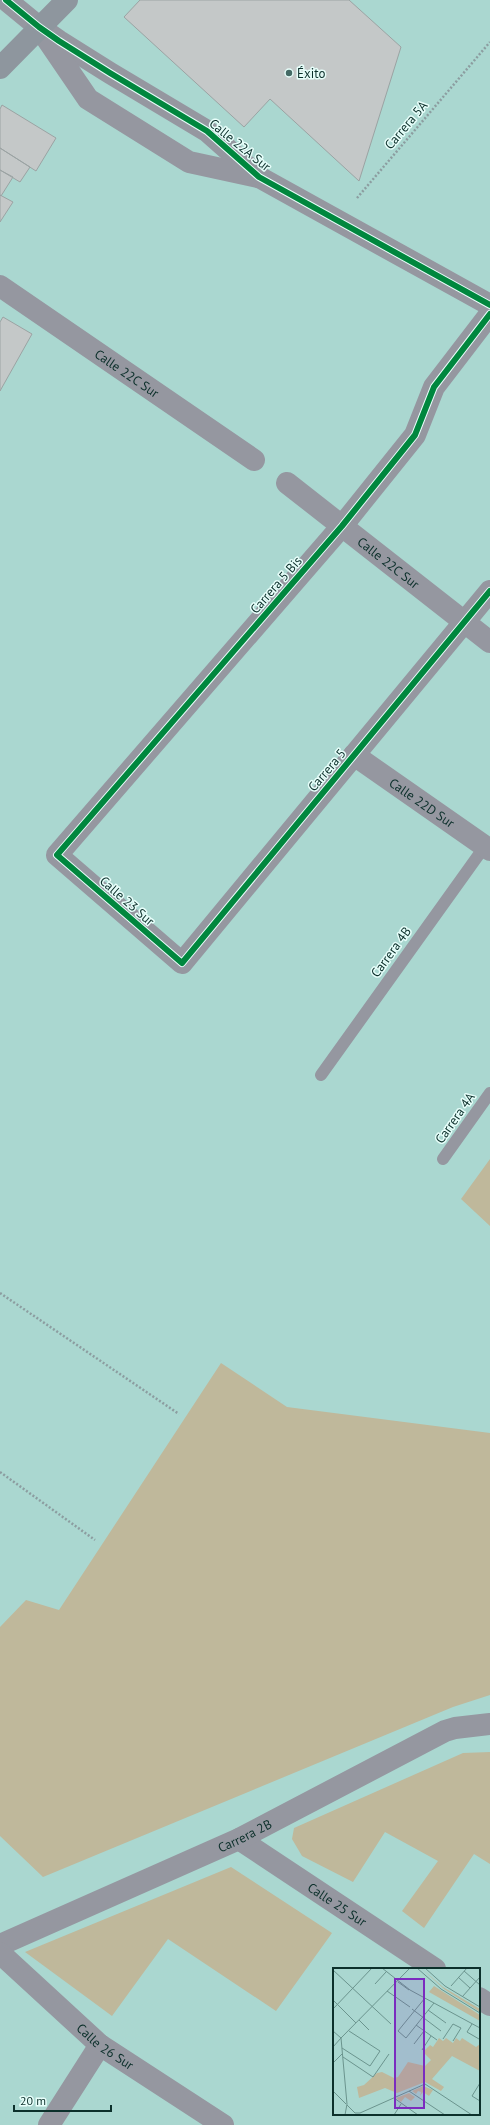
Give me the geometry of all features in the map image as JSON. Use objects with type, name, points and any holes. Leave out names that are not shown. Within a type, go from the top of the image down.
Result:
[{"type":"main road","points":[[0,68],[67,0]]},
{"type":"street","name":"Calle 22A Sur","points":[[6,0],[39,27],[110,73],[207,131],[259,177],[490,305]]},
{"type":"street","name":"Calle 22A Sur","points":[[39,27],[88,99],[189,162],[259,177]]},
{"type":"street","name":"Calle 22C Sur","points":[[0,286],[254,460]]},
{"type":"street","name":"Carrera 5 Bis","points":[[57,855],[342,526],[415,435],[434,386],[490,314]]},
{"type":"street","name":"Calle 22C Sur","points":[[287,483],[490,642]]},
{"type":"street","name":"Carrera 5","points":[[182,963],[490,591]]},
{"type":"street","name":"Calle 22D Sur","points":[[354,755],[487,848]]},
{"type":"street","name":"Calle 23 Sur","points":[[57,855],[182,963]]},
{"type":"street","name":"Carrera 2B","points":[[0,1945],[239,1839],[445,1731],[455,1728],[488,1724]]},
{"type":"street","name":"Calle 25 Sur","points":[[239,1839],[433,1968]]},
{"type":"street","name":"Calle 26 Sur","points":[[0,1954],[100,2045],[223,2125]]},
{"type":"street","points":[[480,1999],[490,2005]]},
{"type":"street","points":[[49,2125],[100,2045]]},
{"type":"lane","name":"Carrera 4B","points":[[321,1075],[487,848]]},
{"type":"lane","name":"Carrera 4A","points":[[444,1159],[490,1093]]},
{"type":"path","points":[[0,1293],[179,1414]]},
{"type":"path","points":[[0,1472],[95,1540]]},
{"type":"shaded area","points":[[490,1159],[490,1226],[461,1199]]},
{"type":"shaded area","points":[[221,1363],[287,1407],[490,1433],[490,1695],[453,1707],[43,1877],[0,1836],[0,1627],[26,1600],[59,1610]]},
{"type":"shaded area","points":[[490,1752],[490,1864],[474,1854],[424,1928],[402,1911],[438,1861],[385,1832],[353,1882],[302,1856],[292,1839],[294,1828],[463,1753]]},
{"type":"shaded area","points":[[231,1867],[332,1933],[276,2011],[168,1939],[112,2016],[25,1952]]},
{"type":"building","name":"Éxito","points":[[140,0],[349,0],[401,47],[359,181],[270,99],[244,127],[124,17]]},
{"type":"building","points":[[2,105],[56,138],[36,171],[0,148],[0,109]]},
{"type":"building","points":[[0,148],[30,167],[20,182],[0,170]]},
{"type":"building","points":[[0,170],[13,177],[1,196],[0,195]]},
{"type":"building","points":[[0,195],[13,202],[0,222]]},
{"type":"building","points":[[3,317],[32,334],[0,391],[0,322]]},
{"type":"cycle path","points":[[6,0],[59,41],[207,131],[259,177],[490,305]]},
{"type":"cycle path","points":[[490,314],[434,387],[415,435],[342,526],[57,855],[182,963],[490,591]]},
{"type":"place","name":"Éxito","points":[[289,73]]}]
